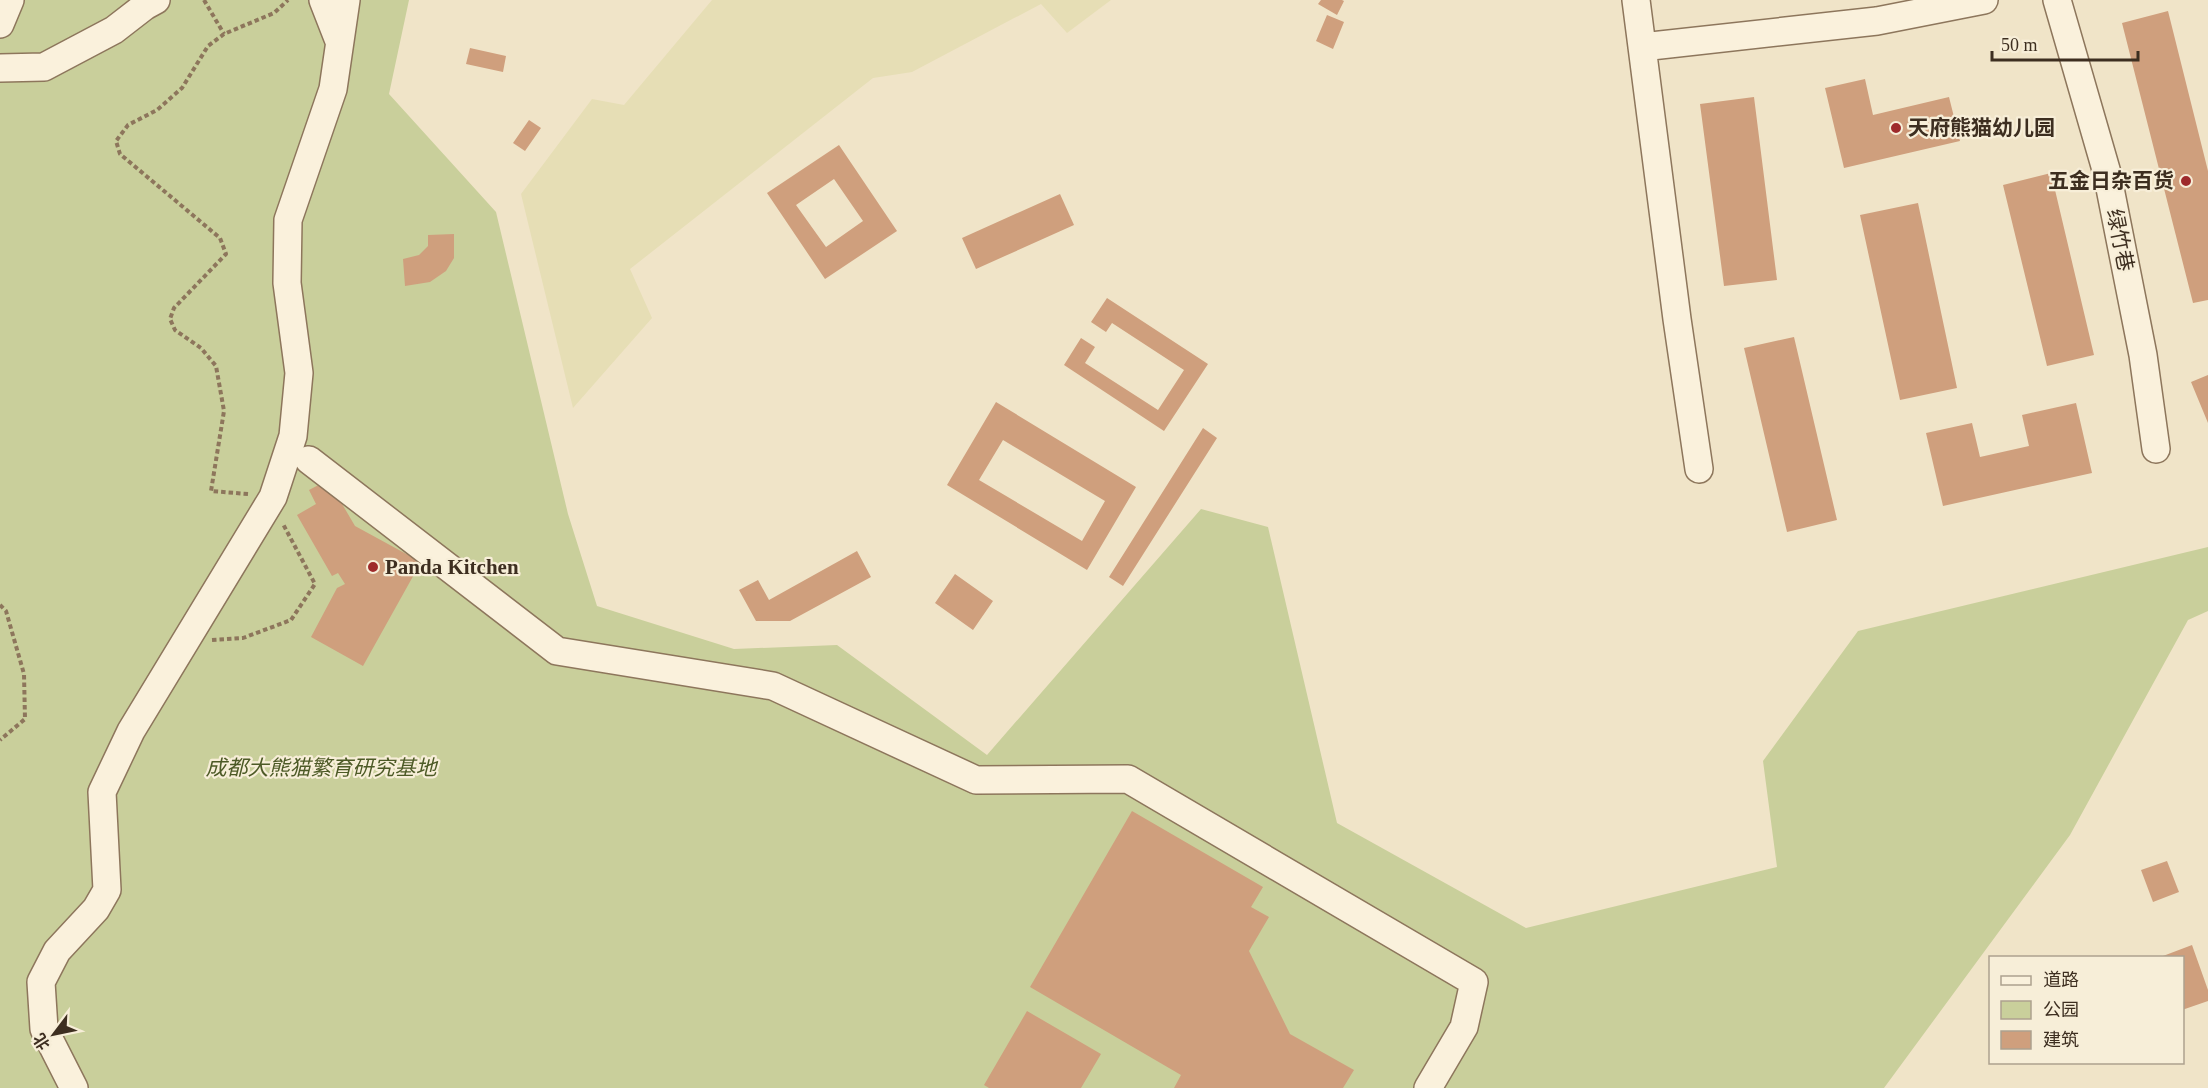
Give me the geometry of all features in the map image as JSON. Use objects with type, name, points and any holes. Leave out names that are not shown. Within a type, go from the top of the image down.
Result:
[{"type":"street","points":[[0,24],[10,0]]},
{"type":"street","points":[[0,68],[44,67],[114,30],[156,0]]},
{"type":"street","points":[[323,0],[339,42]]},
{"type":"street","points":[[74,1088],[44,1029],[41,982],[57,951],[96,909],[107,890],[102,792],[131,731],[273,497],[293,436],[299,373],[287,283],[288,220],[333,89],[346,0]]},
{"type":"street","points":[[1636,0],[1699,469]]},
{"type":"street","points":[[1642,47],[1877,21],[1984,0]]},
{"type":"street","name":"绿竹巷","points":[[2057,0],[2107,173],[2144,355],[2156,448]]},
{"type":"street","points":[[309,460],[557,651],[773,686],[976,780],[1128,779],[1474,982],[1464,1027],[1428,1088]]},
{"type":"path","points":[[204,0],[224,34]]},
{"type":"path","points":[[273,497],[211,491],[225,411],[216,366],[201,348],[176,330],[170,319],[174,308],[226,254],[219,238],[120,154],[116,141],[128,125],[157,110],[182,88],[208,46],[224,34],[274,13],[288,0]]},
{"type":"path","points":[[184,643],[243,638],[291,620],[315,584],[282,522]]},
{"type":"path","points":[[0,605],[6,611],[24,674],[25,719],[0,740]]},
{"type":"shaded area","points":[[712,0],[1111,0],[1067,33],[1041,4],[912,72],[873,78],[630,269],[652,318],[573,408],[521,194],[592,99],[624,105]]},
{"type":"green space","name":"成都大熊猫繁育研究基地","points":[[0,0],[409,0],[389,94],[496,212],[568,514],[597,606],[734,649],[837,645],[987,755],[1201,509],[1268,527],[1337,823],[1526,928],[1777,867],[1763,761],[1858,631],[2208,547],[2208,611],[2188,620],[2070,835],[1884,1088],[0,1088]]},
{"type":"building","points":[[1321,0],[1344,1],[1337,15],[1318,4]]},
{"type":"building","points":[[2168,11],[2208,171],[2208,300],[2193,303],[2122,23]]},
{"type":"building","points":[[1327,15],[1344,22],[1333,49],[1316,41]]},
{"type":"building","points":[[470,48],[506,56],[503,72],[466,64]]},
{"type":"building","name":"天府熊猫幼儿园","points":[[1865,79],[1873,115],[1949,97],[1960,141],[1844,168],[1825,88]]},
{"type":"building","points":[[1754,97],[1777,280],[1724,286],[1700,104]]},
{"type":"building","points":[[529,120],[541,128],[525,151],[513,143]]},
{"type":"building","points":[[839,145],[897,231],[825,279],[767,193]],"holes":[[[834,179],[863,221],[826,247],[796,205]]]},
{"type":"building","points":[[2051,173],[2094,355],[2047,366],[2003,185]]},
{"type":"building","points":[[1060,194],[1074,225],[976,269],[962,238]]},
{"type":"building","points":[[1918,203],[1957,388],[1900,400],[1860,215]]},
{"type":"building","points":[[454,234],[454,258],[446,271],[430,282],[405,286],[403,259],[419,255],[428,246],[428,235]]},
{"type":"building","points":[[1107,298],[1208,364],[1164,431],[1064,365],[1081,338],[1095,347],[1085,363],[1158,410],[1184,370],[1112,323],[1106,332],[1091,322]]},
{"type":"building","points":[[1794,337],[1837,520],[1787,532],[1744,348]]},
{"type":"building","points":[[2208,375],[2208,423],[2191,382]]},
{"type":"building","points":[[996,402],[1136,487],[1087,570],[947,485]],"holes":[[[1003,440],[1105,501],[1082,541],[979,480]]]},
{"type":"building","points":[[2076,403],[2092,473],[1943,506],[1926,433],[1972,423],[1980,457],[2029,446],[2022,415]]},
{"type":"building","points":[[1203,428],[1217,438],[1123,586],[1109,577]]},
{"type":"building","name":"Panda Kitchen","points":[[328,480],[355,526],[421,562],[363,666],[311,637],[337,588],[345,584],[338,573],[332,576],[297,515],[316,504],[309,490]]},
{"type":"building","points":[[857,551],[871,577],[790,621],[756,621],[739,590],[758,580],[769,600]]},
{"type":"building","points":[[955,574],[993,601],[973,630],[935,603]]},
{"type":"building","points":[[1132,811],[1263,887],[1251,907],[1269,917],[1249,951],[1290,1034],[1354,1070],[1343,1088],[1174,1088],[1181,1075],[1030,987]]},
{"type":"building","points":[[2167,861],[2179,892],[2153,902],[2141,870]]},
{"type":"building","points":[[2192,945],[2208,990],[2208,1001],[2184,1009],[2184,956],[2163,956]]},
{"type":"building","points":[[1027,1011],[1101,1054],[1081,1088],[989,1088],[984,1085]]},
{"type":"place","name":"天府熊猫幼儿园","points":[[1896,128]]},
{"type":"place","name":"五金日杂百货","points":[[2186,181]]},
{"type":"place","name":"Panda Kitchen","points":[[373,567]]}]
